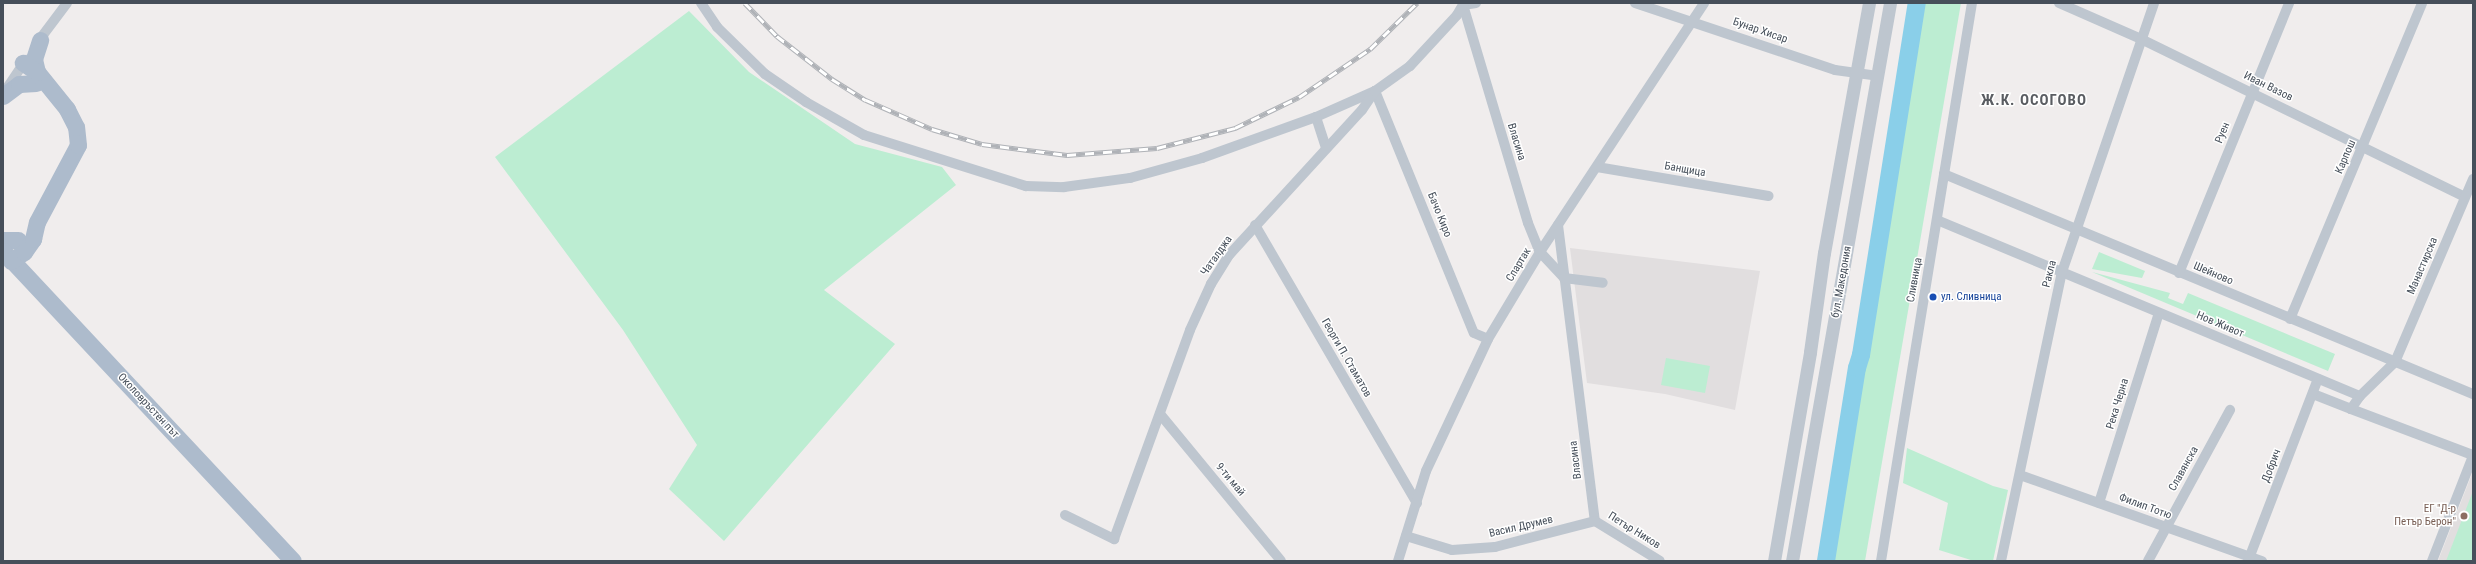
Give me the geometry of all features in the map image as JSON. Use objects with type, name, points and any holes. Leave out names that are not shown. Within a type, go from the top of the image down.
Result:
[{"type":"main road","points":[[3,96],[32,75],[34,59],[40,40]]},
{"type":"main road","points":[[7,256],[16,242],[37,222],[78,145],[78,135],[73,119],[32,75]]},
{"type":"main road","points":[[16,242],[25,260],[32,283]]},
{"type":"main road","name":"Околовръстен път","points":[[7,256],[293,561]]},
{"type":"street","points":[[40,40],[67,3]]},
{"type":"street","points":[[701,3],[717,27],[765,74],[818,109],[864,134],[1026,186],[1064,187],[1130,178],[1202,158],[1316,117],[1375,92]]},
{"type":"street","points":[[1463,4],[1476,3]]},
{"type":"street","name":"Бунар Хисар","points":[[1635,3],[1693,20],[1835,70],[1878,76]]},
{"type":"street","name":"Спартак","points":[[1398,561],[1426,471],[1488,339],[1540,252],[1598,167],[1704,3]]},
{"type":"street","name":"бул. Македония","points":[[1774,561],[1810,352],[1824,253],[1858,74],[1869,3]]},
{"type":"street","name":"бул. Македония","points":[[1792,561],[1890,3]]},
{"type":"street","name":"Сливница","points":[[1880,561],[1972,3]]},
{"type":"street","name":"Иван Вазов","points":[[2059,3],[2141,39],[2466,197]]},
{"type":"street","name":"Ракла","points":[[2001,561],[2062,272],[2154,3]]},
{"type":"street","name":"Руен","points":[[2179,273],[2289,3]]},
{"type":"street","name":"Карпош","points":[[2290,319],[2422,3]]},
{"type":"street","name":"Чаталджа","points":[[1064,515],[1114,539],[1190,330],[1211,284],[1230,254],[1362,110],[1375,92],[1410,66],[1457,15],[1463,4]]},
{"type":"street","name":"Власина","points":[[1463,4],[1528,223],[1540,252],[1564,278]]},
{"type":"street","name":"Бачо Киро","points":[[1375,92],[1474,333],[1488,339]]},
{"type":"street","points":[[1316,117],[1326,148]]},
{"type":"street","name":"Банщица","points":[[1598,167],[1769,196]]},
{"type":"street","name":"Шейново","points":[[1944,174],[2473,394]]},
{"type":"street","name":"Манастирска","points":[[2396,362],[2473,179]]},
{"type":"street","name":"Нов Живот","points":[[1937,220],[2360,396]]},
{"type":"street","name":"Георги П. Стаматов","points":[[1255,225],[1417,503]]},
{"type":"street","name":"Власина","points":[[1558,225],[1595,521]]},
{"type":"street","points":[[1564,278],[1603,283]]},
{"type":"street","name":"Река Черна","points":[[2100,503],[2159,313]]},
{"type":"street","points":[[2351,409],[2360,396],[2396,362]]},
{"type":"street","name":"Добрич","points":[[2249,559],[2318,379]]},
{"type":"street","points":[[2313,394],[2473,456],[2432,561]]},
{"type":"street","name":"Славянска","points":[[2148,561],[2165,527],[2230,410]]},
{"type":"street","name":"9-ти май","points":[[1160,414],[1281,561]]},
{"type":"street","name":"Филип Тотю","points":[[2020,476],[2100,503],[2249,559],[2262,561]]},
{"type":"street","name":"Васил Друмев","points":[[1406,536],[1452,550],[1488,548],[1595,521]]},
{"type":"street","name":"Петър Ников","points":[[1595,521],[1660,561]]},
{"type":"shaded area","points":[[1570,248],[1760,271],[1735,410],[1665,394],[1587,383]]},
{"type":"shaded area","name":"ЕГ \"Д-р Петър Берон\"","points":[[2473,471],[2473,561],[2438,561]]},
{"type":"green space","points":[[1916,3],[1961,3],[1865,561],[1826,561]]},
{"type":"green space","points":[[689,11],[749,72],[855,144],[942,167],[956,185],[824,290],[895,344],[724,541],[669,489],[697,445],[623,330],[495,157]]},
{"type":"green space","points":[[2099,252],[2145,271],[2142,278],[2092,269]]},
{"type":"green space","points":[[2092,272],[2170,293],[2168,298],[2183,304],[2188,293],[2335,354],[2328,371]]},
{"type":"green space","points":[[1666,358],[1710,366],[1705,393],[1661,385]]},
{"type":"green space","points":[[1907,448],[1993,486],[2008,490],[1993,561],[1974,561],[1939,550],[1948,503],[1903,483]]},
{"type":"green space","points":[[2473,491],[2473,561],[2446,561]]},
{"type":"waterway","points":[[1826,561],[1857,368],[1861,355],[1917,3]]},
{"type":"railway","points":[[745,3],[777,36],[832,79],[866,100],[932,129],[982,144],[1067,155],[1157,148],[1235,128],[1299,97],[1370,49],[1417,3]]},
{"type":"place","name":"ул. Сливница","points":[[1933,297]]},
{"type":"place","name":"ЕГ \"Д-р Петър Берон\"","points":[[2464,516]]},
{"type":"district","name":"Ж.К. ОСОГОВО","points":[[2034,101]]}]
